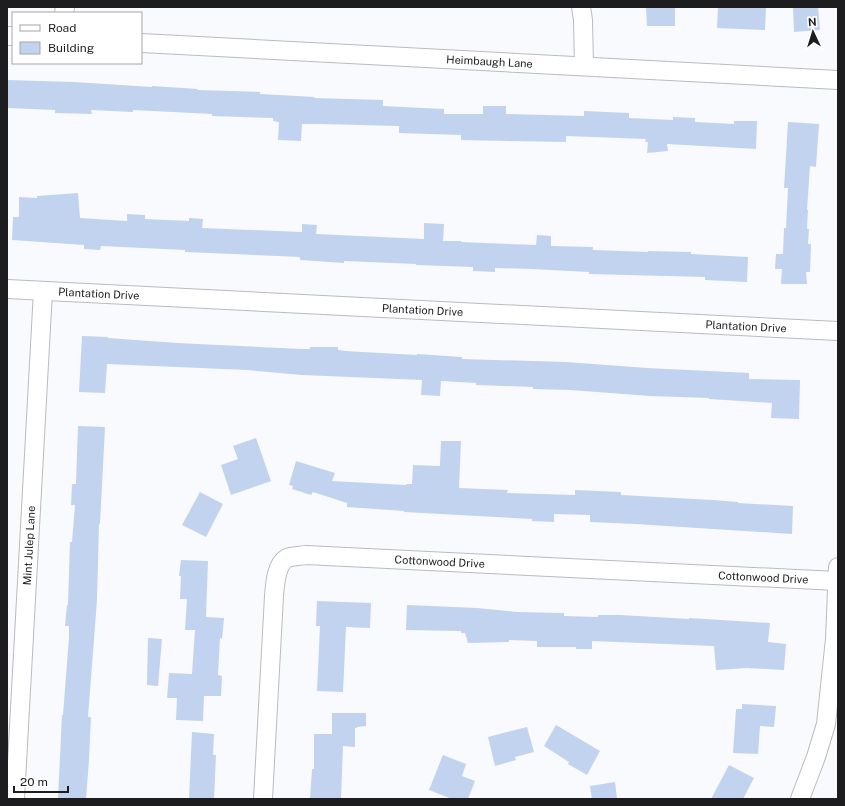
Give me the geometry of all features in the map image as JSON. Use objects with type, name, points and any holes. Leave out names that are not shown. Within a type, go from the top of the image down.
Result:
[{"type":"street","points":[[581,7],[583,20],[584,66]]},
{"type":"street","name":"Heimbaugh Lane","points":[[142,43],[838,80]]},
{"type":"street","name":"Plantation Drive","points":[[7,288],[838,331]]},
{"type":"street","name":"Mint Julep Lane","points":[[15,799],[43,291]]},
{"type":"street","name":"Cottonwood Drive","points":[[263,799],[276,576],[282,562],[294,556],[306,555],[838,574]]},
{"type":"street","points":[[800,799],[816,757],[826,724],[836,639],[838,574]]},
{"type":"building","points":[[646,7],[675,7],[675,26],[647,26]]},
{"type":"building","points":[[718,7],[766,7],[765,30],[717,28]]},
{"type":"building","points":[[793,7],[818,7],[820,30],[794,32]]},
{"type":"building","points":[[7,80],[152,86],[198,89],[197,90],[260,92],[260,94],[315,97],[314,98],[383,100],[383,106],[444,109],[444,114],[483,114],[483,106],[506,106],[506,114],[584,116],[584,111],[629,113],[629,118],[673,120],[673,117],[695,118],[695,122],[734,124],[734,121],[757,121],[756,149],[667,144],[668,151],[647,153],[648,142],[645,142],[646,139],[566,136],[566,142],[461,140],[461,135],[399,133],[399,126],[321,124],[302,124],[301,141],[278,140],[279,122],[273,121],[273,118],[212,116],[212,114],[133,110],[133,112],[91,110],[92,114],[55,113],[55,110],[7,108]]},
{"type":"building","points":[[788,122],[819,124],[816,167],[810,166],[807,229],[809,229],[808,244],[811,244],[810,272],[806,272],[807,284],[781,284],[782,269],[775,269],[776,254],[783,254],[784,228],[786,228],[788,188],[784,188]]},
{"type":"building","points":[[78,193],[80,218],[127,221],[127,214],[145,215],[145,219],[189,221],[189,218],[203,219],[202,228],[302,232],[302,224],[317,225],[316,234],[424,239],[424,223],[444,224],[443,241],[536,245],[537,235],[551,236],[551,246],[593,247],[593,250],[691,252],[691,254],[748,257],[747,282],[705,280],[705,277],[589,274],[589,272],[532,269],[495,268],[495,272],[473,271],[473,267],[344,261],[344,263],[300,260],[300,257],[185,252],[185,250],[101,246],[100,250],[84,249],[84,245],[12,240],[13,217],[19,217],[19,197],[37,198],[37,196]]},
{"type":"building","points":[[82,336],[177,343],[302,349],[310,349],[310,347],[338,347],[338,350],[345,351],[462,357],[462,359],[566,362],[749,373],[749,379],[800,380],[799,419],[771,418],[772,403],[709,398],[533,389],[533,387],[476,385],[476,383],[441,381],[440,396],[421,395],[422,380],[107,364],[105,393],[79,392]]},
{"type":"building","points":[[78,426],[105,427],[99,524],[97,600],[88,717],[91,717],[89,760],[86,799],[58,799],[62,715],[69,637],[69,626],[65,626],[68,605],[70,542],[72,542],[75,505],[71,505],[72,484],[76,484]]},
{"type":"building","points":[[256,438],[271,481],[231,495],[221,465],[238,459],[233,446]]},
{"type":"building","points":[[441,441],[461,441],[459,488],[508,490],[507,493],[575,495],[575,490],[621,492],[621,495],[793,506],[792,534],[590,522],[590,515],[554,514],[554,522],[532,521],[532,519],[404,512],[347,507],[347,503],[313,492],[311,495],[292,489],[293,486],[289,485],[296,461],[335,473],[332,481],[406,485],[412,484],[413,465],[440,466]]},
{"type":"building","points":[[200,492],[223,504],[206,537],[182,525]]},
{"type":"building","points":[[181,560],[208,561],[206,617],[224,618],[222,639],[220,638],[218,675],[222,676],[221,696],[204,696],[203,721],[176,720],[177,698],[167,698],[169,673],[192,674],[195,630],[185,630],[187,599],[180,599],[181,576],[179,576]]},
{"type":"building","points":[[317,601],[371,603],[370,628],[346,627],[343,692],[317,691],[320,626],[316,626]]},
{"type":"building","points":[[407,605],[477,608],[517,612],[564,613],[564,616],[598,617],[598,615],[620,615],[770,623],[768,642],[786,644],[784,670],[747,668],[716,670],[714,646],[592,641],[592,649],[576,649],[576,647],[537,647],[537,641],[509,640],[509,642],[468,643],[465,633],[461,633],[461,631],[406,630]]},
{"type":"building","points":[[148,638],[162,639],[158,686],[147,685]]},
{"type":"building","points":[[742,704],[776,706],[774,727],[760,726],[758,754],[733,753],[736,709],[742,709]]},
{"type":"building","points":[[332,713],[366,713],[366,726],[355,728],[355,747],[343,746],[341,799],[310,799],[312,769],[314,769],[314,734],[332,734]]},
{"type":"building","points":[[556,725],[600,751],[587,775],[568,764],[569,762],[544,746]]},
{"type":"building","points":[[527,727],[534,752],[515,757],[516,760],[495,766],[488,737]]},
{"type":"building","points":[[192,732],[214,734],[213,755],[216,755],[214,799],[189,799]]},
{"type":"building","points":[[443,755],[466,764],[462,776],[475,781],[468,799],[452,799],[429,790]]},
{"type":"building","points":[[729,765],[754,778],[743,799],[711,799]]},
{"type":"building","points":[[615,782],[617,799],[592,799],[590,786]]}]
